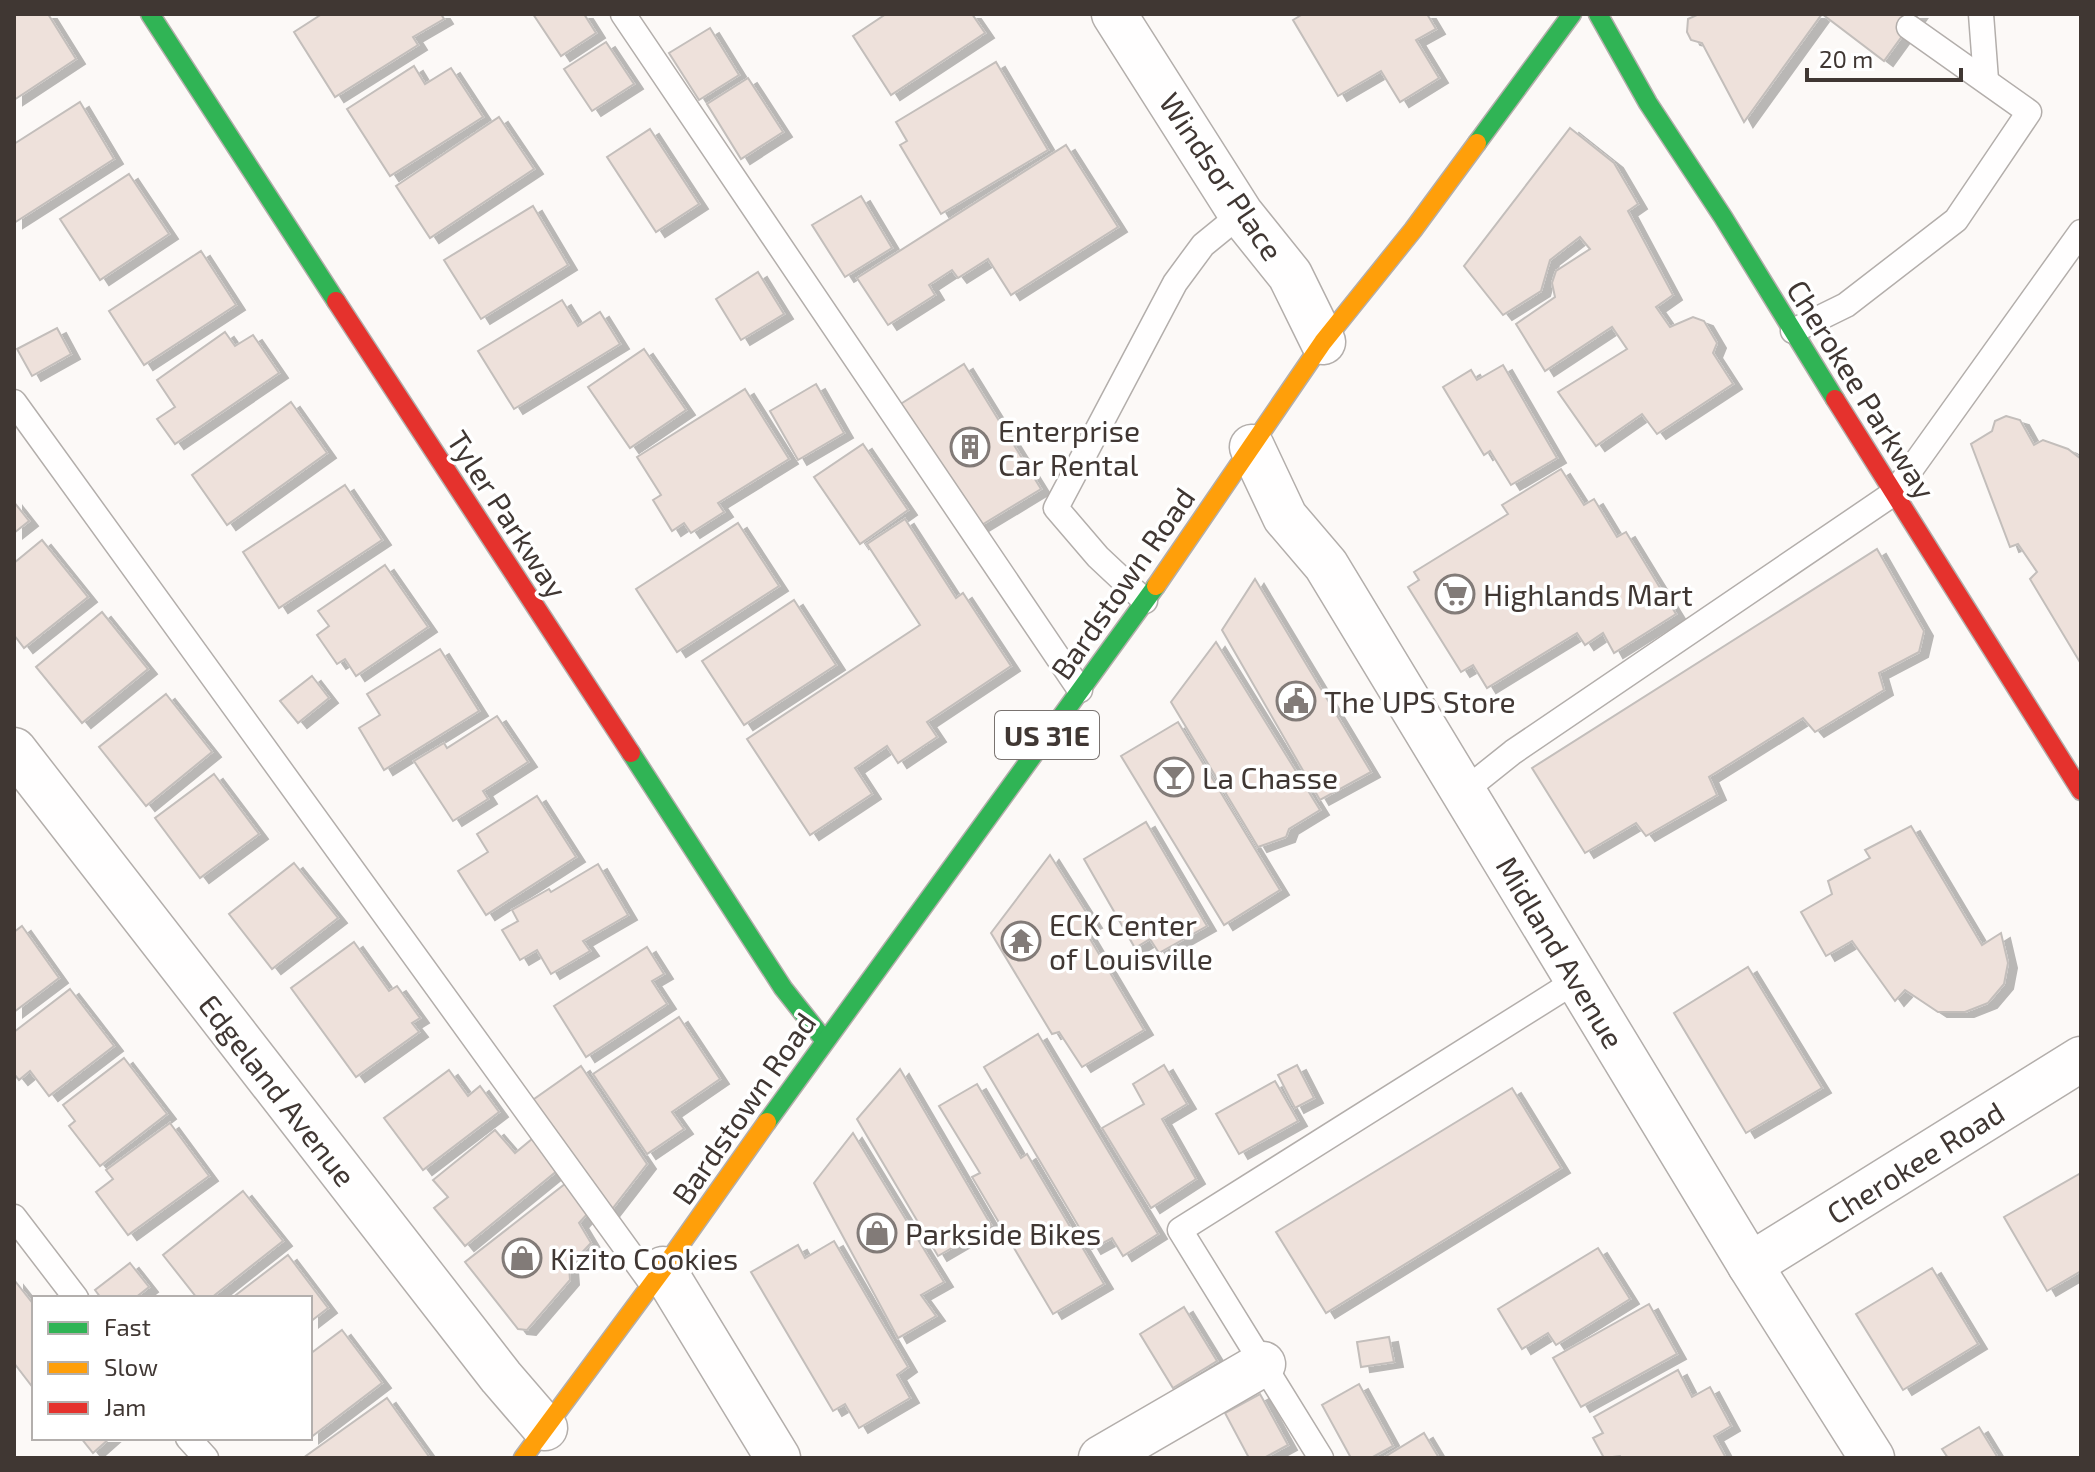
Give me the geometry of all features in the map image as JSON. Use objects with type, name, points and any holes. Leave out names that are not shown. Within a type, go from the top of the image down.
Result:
[{"type":"main road","name":"Tyler Parkway","points":[[150,14],[774,974],[825,1041]]},
{"type":"main road","name":"Bardstown Road","points":[[534,1443],[1145,601],[1323,342],[1413,230],[1572,14]]},
{"type":"main road","name":"Cherokee Parkway","points":[[1598,14],[1618,57],[1734,234],[2081,791]]},
{"type":"street","name":"Windsor Place","points":[[1114,14],[1241,214],[1290,275],[1323,342]]},
{"type":"street","name":"Midland Avenue","points":[[1252,447],[1285,517],[1326,565],[1750,1265],[1872,1458]]},
{"type":"street","name":"Edgeland Avenue","points":[[14,750],[501,1377],[534,1443]]},
{"type":"street","name":"Cherokee Road","points":[[1750,1265],[2081,1059]]},
{"type":"street","points":[[658,1276],[778,1458]]},
{"type":"street","points":[[1101,1458],[1263,1364]]},
{"type":"lane","points":[[623,14],[1080,690]]},
{"type":"lane","points":[[1981,14],[1986,80]]},
{"type":"lane","points":[[1793,331],[1846,305],[1956,220],[2029,112],[1909,27]]},
{"type":"lane","points":[[1145,601],[1098,557],[1056,508],[1175,283],[1203,245],[1241,214]]},
{"type":"lane","points":[[1463,792],[1513,752],[1894,493],[2081,232]]},
{"type":"lane","points":[[14,402],[658,1276]]},
{"type":"lane","points":[[1321,1458],[1180,1230],[1577,980]]},
{"type":"lane","points":[[14,1217],[74,1296]]},
{"type":"lane","points":[[190,1440],[206,1458]]},
{"type":"building","points":[[14,14],[48,14],[76,59],[14,100]]},
{"type":"building","points":[[322,14],[441,14],[444,19],[413,37],[418,45],[335,97],[294,32]]},
{"type":"building","points":[[533,14],[584,14],[596,33],[561,56]]},
{"type":"building","points":[[886,14],[972,14],[985,33],[891,95],[853,36]]},
{"type":"building","points":[[1303,14],[1427,14],[1436,29],[1416,40],[1439,78],[1400,102],[1381,71],[1338,96],[1293,20]]},
{"type":"building","points":[[1699,14],[1822,14],[1744,122],[1702,43],[1691,40],[1687,32],[1688,19]]},
{"type":"building","points":[[1822,14],[1918,14],[1884,61]]},
{"type":"building","points":[[710,28],[739,75],[699,100],[669,53]]},
{"type":"building","points":[[606,42],[634,84],[592,111],[564,69]]},
{"type":"building","points":[[996,62],[1048,150],[941,214],[900,145],[907,141],[896,122]]},
{"type":"building","points":[[414,66],[425,84],[451,68],[483,117],[390,176],[347,109]]},
{"type":"building","points":[[748,78],[783,132],[741,159],[707,104]]},
{"type":"building","points":[[80,102],[114,159],[14,223],[14,144]]},
{"type":"building","points":[[499,117],[534,169],[430,238],[396,186]]},
{"type":"building","points":[[1570,128],[1614,163],[1638,204],[1628,211],[1673,295],[1656,307],[1670,327],[1693,317],[1704,321],[1717,343],[1713,353],[1733,384],[1657,434],[1642,414],[1596,446],[1558,392],[1627,349],[1612,327],[1545,371],[1516,324],[1555,297],[1552,283],[1556,271],[1590,249],[1580,237],[1550,260],[1541,291],[1503,315],[1464,266]]},
{"type":"building","points":[[650,129],[699,204],[656,232],[607,157]]},
{"type":"building","points":[[1066,145],[1118,227],[1011,295],[988,259],[958,278],[952,270],[929,285],[935,295],[888,325],[857,278]]},
{"type":"building","points":[[129,174],[169,234],[100,280],[60,219]]},
{"type":"building","points":[[861,196],[892,248],[845,277],[812,225]]},
{"type":"building","points":[[533,206],[568,265],[481,319],[444,260]]},
{"type":"building","points":[[201,251],[236,305],[144,365],[109,311]]},
{"type":"building","points":[[758,272],[784,314],[741,340],[716,299]]},
{"type":"building","points":[[562,300],[578,326],[600,312],[620,344],[514,409],[478,351]]},
{"type":"building","points":[[57,328],[71,354],[32,376],[17,349]]},
{"type":"building","points":[[225,332],[235,346],[253,335],[279,373],[175,444],[157,419],[175,407],[157,380]]},
{"type":"building","points":[[644,349],[686,410],[630,448],[588,387]]},
{"type":"building","name":"Enterprise Car Rental","points":[[964,364],[1041,489],[975,529],[899,405]]},
{"type":"building","points":[[1503,365],[1557,458],[1511,485],[1490,451],[1484,455],[1443,387],[1471,370],[1477,380]]},
{"type":"building","points":[[816,384],[844,433],[798,460],[770,411]]},
{"type":"building","points":[[745,389],[789,459],[718,503],[724,512],[691,533],[684,523],[672,531],[653,500],[661,495],[637,457]]},
{"type":"building","points":[[291,402],[327,453],[227,525],[192,475]]},
{"type":"building","points":[[2006,416],[2020,420],[2034,445],[2043,440],[2068,449],[2081,459],[2081,664],[2030,579],[2037,572],[2018,544],[2010,547],[1971,444],[1992,431],[1995,421]]},
{"type":"building","points":[[863,444],[908,510],[860,544],[814,477]]},
{"type":"building","points":[[1561,469],[1584,505],[1594,499],[1617,537],[1626,532],[1676,614],[1614,653],[1603,633],[1585,645],[1577,633],[1487,688],[1473,665],[1461,672],[1408,587],[1419,580],[1414,572],[1508,514],[1502,505]]},
{"type":"building","points":[[345,485],[382,540],[279,608],[243,552]]},
{"type":"building","points":[[14,502],[29,521],[14,533]]},
{"type":"building","points":[[905,519],[956,598],[963,593],[1011,666],[927,722],[937,737],[898,763],[887,746],[855,768],[872,794],[810,835],[747,739],[920,625],[867,544]]},
{"type":"building","points":[[738,523],[779,586],[677,652],[636,589]]},
{"type":"building","points":[[42,540],[88,597],[24,648],[14,635],[14,563]]},
{"type":"building","points":[[1877,549],[1924,631],[1919,652],[1879,673],[1884,690],[1815,732],[1803,718],[1709,777],[1717,795],[1646,836],[1636,823],[1585,853],[1532,768]]},
{"type":"building","points":[[385,565],[428,627],[356,676],[345,659],[337,664],[317,635],[329,626],[318,611]]},
{"type":"building","name":"The UPS Store","points":[[1255,579],[1371,772],[1320,800],[1222,630]]},
{"type":"building","points":[[794,600],[836,665],[744,725],[702,661]]},
{"type":"building","points":[[102,612],[148,669],[82,723],[36,667]]},
{"type":"building","points":[[1216,642],[1320,810],[1289,829],[1286,837],[1258,847],[1171,702]]},
{"type":"building","points":[[440,649],[479,711],[384,770],[359,728],[380,715],[367,694]]},
{"type":"building","points":[[312,676],[329,698],[298,723],[280,701]]},
{"type":"building","points":[[166,694],[212,752],[146,806],[99,747]]},
{"type":"building","points":[[497,716],[528,762],[483,791],[488,799],[453,821],[414,761],[444,743],[447,748]]},
{"type":"building","points":[[1178,722],[1280,890],[1224,925],[1121,756]]},
{"type":"building","points":[[214,774],[259,834],[200,878],[155,818]]},
{"type":"building","points":[[537,796],[576,857],[486,915],[458,871],[488,852],[477,834]]},
{"type":"building","points":[[1146,822],[1207,926],[1159,953],[1150,939],[1135,948],[1084,859]]},
{"type":"building","points":[[1911,826],[1982,945],[2001,933],[2008,963],[2004,984],[1988,1003],[1965,1012],[1938,1012],[1905,990],[1895,1001],[1852,941],[1826,956],[1801,912],[1832,894],[1828,881],[1870,858],[1865,850]]},
{"type":"building","points":[[1050,855],[1093,923],[1083,927],[1144,1030],[1082,1067],[1059,1032],[1052,1034],[991,933]]},
{"type":"building","points":[[294,863],[338,918],[272,969],[229,914]]},
{"type":"building","points":[[598,864],[628,915],[583,941],[590,951],[551,974],[537,950],[520,960],[502,930],[518,921],[512,910],[549,889],[551,892]]},
{"type":"building","points":[[22,926],[59,978],[14,1012],[14,932]]},
{"type":"building","points":[[354,942],[389,991],[397,986],[420,1018],[412,1023],[419,1032],[356,1077],[291,988]]},
{"type":"building","points":[[647,947],[664,974],[652,981],[667,1004],[586,1057],[554,1006]]},
{"type":"building","points":[[1748,967],[1822,1088],[1746,1133],[1674,1013]]},
{"type":"building","points":[[70,989],[114,1046],[49,1096],[30,1071],[19,1080],[14,1074],[14,1032]]},
{"type":"building","points":[[679,1017],[720,1079],[672,1112],[684,1129],[647,1154],[593,1074]]},
{"type":"building","points":[[1038,1034],[1158,1234],[1123,1256],[1112,1238],[1092,1249],[984,1067]]},
{"type":"building","points":[[124,1058],[167,1114],[100,1166],[69,1126],[75,1121],[63,1105]]},
{"type":"building","points":[[1164,1065],[1187,1104],[1162,1119],[1196,1179],[1151,1208],[1102,1128],[1144,1104],[1133,1084]]},
{"type":"building","points":[[1297,1065],[1314,1098],[1295,1108],[1278,1075]]},
{"type":"building","points":[[581,1066],[647,1164],[606,1217],[527,1104]]},
{"type":"building","points":[[900,1069],[991,1225],[938,1256],[857,1119]]},
{"type":"building","points":[[449,1070],[468,1096],[480,1086],[499,1112],[423,1170],[384,1118]]},
{"type":"building","points":[[1275,1081],[1298,1121],[1239,1154],[1216,1114]]},
{"type":"building","points":[[977,1084],[1021,1158],[1027,1154],[1104,1284],[1053,1314],[972,1177],[980,1173],[939,1106]]},
{"type":"building","points":[[1512,1088],[1561,1168],[1326,1313],[1276,1232]]},
{"type":"building","points":[[170,1123],[209,1176],[128,1235],[96,1192],[113,1179],[106,1170]]},
{"type":"building","points":[[495,1130],[515,1153],[532,1139],[558,1170],[465,1246],[434,1208],[448,1197],[433,1180]]},
{"type":"building","name":"Parkside Bikes","points":[[853,1133],[944,1282],[921,1295],[936,1316],[898,1338],[814,1183]]},
{"type":"building","points":[[2081,1173],[2081,1271],[2047,1291],[2004,1217]]},
{"type":"building","points":[[570,1180],[590,1211],[579,1223],[591,1243],[569,1266],[570,1280],[527,1330],[518,1329],[465,1262]]},
{"type":"building","points":[[243,1191],[283,1241],[214,1296],[195,1296],[163,1255]]},
{"type":"building","points":[[834,1241],[908,1367],[897,1375],[910,1398],[859,1428],[845,1404],[833,1411],[751,1272],[798,1245],[805,1258]]},
{"type":"building","points":[[1598,1248],[1630,1299],[1556,1345],[1548,1333],[1522,1349],[1498,1309]]},
{"type":"building","points":[[288,1255],[328,1308],[312,1320],[312,1296],[235,1296]]},
{"type":"building","points":[[130,1263],[149,1287],[138,1296],[100,1296],[95,1290]]},
{"type":"building","points":[[1932,1268],[1978,1344],[1903,1390],[1856,1314]]},
{"type":"building","points":[[15,1281],[32,1302],[32,1386],[14,1363]]},
{"type":"building","points":[[1649,1304],[1677,1354],[1581,1407],[1553,1358]]},
{"type":"building","points":[[1184,1307],[1217,1361],[1173,1388],[1140,1334]]},
{"type":"building","points":[[342,1330],[382,1383],[312,1436],[312,1352]]},
{"type":"building","points":[[1389,1337],[1394,1362],[1361,1367],[1357,1342]]},
{"type":"building","points":[[1678,1370],[1692,1397],[1710,1387],[1731,1426],[1714,1436],[1726,1458],[1604,1458],[1593,1438],[1603,1433],[1594,1417]]},
{"type":"building","points":[[1359,1384],[1393,1446],[1371,1458],[1351,1458],[1322,1405]]},
{"type":"building","points":[[1260,1394],[1288,1445],[1264,1458],[1249,1458],[1225,1413]]},
{"type":"building","points":[[387,1398],[430,1458],[303,1458]]},
{"type":"building","points":[[1979,1427],[1998,1458],[1948,1458],[1942,1449]]},
{"type":"building","points":[[1424,1433],[1439,1458],[1383,1458]]},
{"type":"building","points":[[83,1440],[108,1440],[93,1453]]},
{"type":"traffic: fast","points":[[150,14],[336,301]]},
{"type":"traffic: fast","points":[[1477,143],[1572,14]]},
{"type":"traffic: fast","points":[[1598,14],[1648,103],[1723,217],[1835,399]]},
{"type":"traffic: fast","points":[[767,1122],[1156,586]]},
{"type":"traffic: fast","points":[[631,753],[783,988],[825,1041]]},
{"type":"traffic: slow","points":[[1156,586],[1323,342],[1413,230],[1477,143]]},
{"type":"traffic: slow","points":[[523,1458],[767,1122]]},
{"type":"traffic: jam","points":[[336,301],[631,753]]},
{"type":"traffic: jam","points":[[1835,399],[2081,791]]},
{"type":"place","name":"Enterprise Car Rental","points":[[970,447]]},
{"type":"place","name":"Highlands Mart","points":[[1455,594]]},
{"type":"place","name":"The UPS Store","points":[[1296,701]]},
{"type":"place","name":"La Chasse","points":[[1174,777]]},
{"type":"place","name":"ECK Center of Louisville","points":[[1021,941]]},
{"type":"place","name":"Parkside Bikes","points":[[877,1233]]},
{"type":"place","name":"Kizito Cookies","points":[[522,1258]]}]
